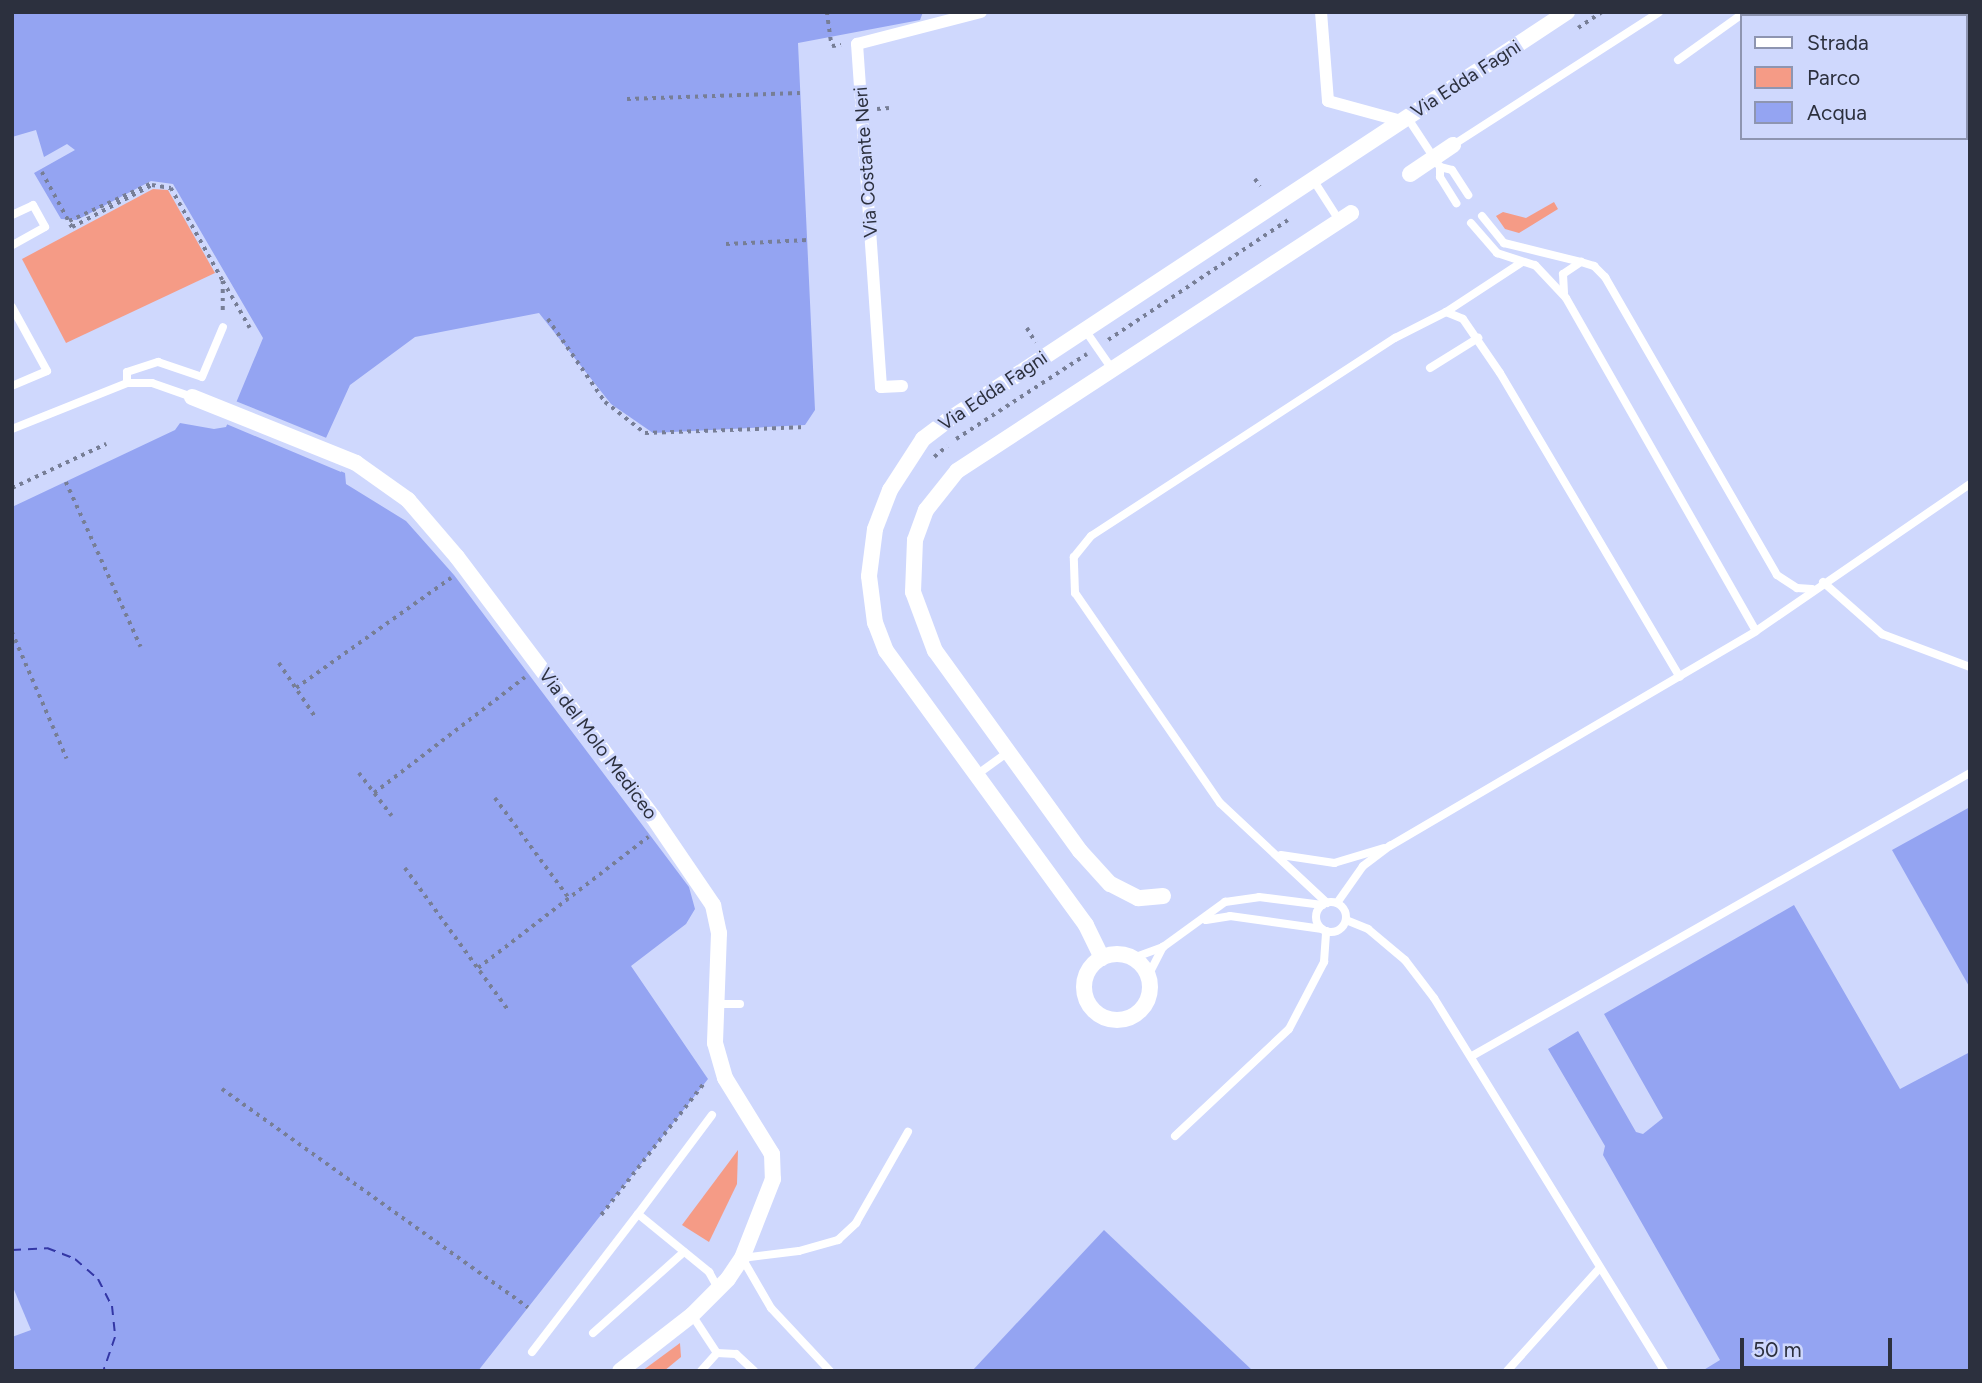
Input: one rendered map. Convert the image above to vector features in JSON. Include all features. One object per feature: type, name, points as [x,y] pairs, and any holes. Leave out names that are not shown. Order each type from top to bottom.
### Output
[{"type":"street","name":"Via Costante Neri","points":[[902,386],[881,387],[857,44],[981,12]]},
{"type":"street","points":[[1321,12],[1328,101],[1404,119]]},
{"type":"street","name":"Via Edda Fagni","points":[[1102,958],[1086,925],[886,651],[869,595],[874,529],[890,490],[923,439],[1312,178],[1567,12]]},
{"type":"street","points":[[1410,174],[1437,163],[1454,145]]},
{"type":"street","points":[[1163,896],[1138,898],[1110,884],[1008,752],[925,630],[911,575],[915,540],[926,510],[957,471],[1345,216]]},
{"type":"street","name":"Via del Molo Mediceo","points":[[192,397],[346,459],[387,482],[424,516],[706,890],[719,933],[715,1043],[720,1065],[760,1129],[774,1166],[767,1198],[742,1258],[719,1290],[692,1315],[620,1371]]},
{"type":"street","points":[[1118,954],[1133,958],[1149,976],[1148,999],[1139,1012],[1125,1020],[1102,1017],[1090,1006],[1084,991],[1086,975],[1102,958],[1118,954]]},
{"type":"lane","points":[[1454,145],[1659,12]]},
{"type":"lane","points":[[1678,60],[1741,15]]},
{"type":"lane","points":[[1404,119],[1437,163],[1440,177],[1457,203]]},
{"type":"lane","points":[[1437,163],[1452,170],[1468,195]]},
{"type":"lane","points":[[1312,178],[1345,216]]},
{"type":"lane","points":[[12,215],[33,205],[45,227],[12,245]]},
{"type":"lane","points":[[1482,216],[1504,243],[1594,266],[1622,303],[1777,575],[1797,588],[1812,589]]},
{"type":"lane","points":[[1471,223],[1497,253],[1535,265],[1566,298],[1756,631]]},
{"type":"lane","points":[[1324,904],[1281,855],[1220,803],[1075,593],[1074,557],[1091,536],[1395,338],[1446,312],[1522,262]]},
{"type":"lane","points":[[1566,298],[1563,274],[1581,262]]},
{"type":"lane","points":[[12,307],[47,371],[12,386]]},
{"type":"lane","points":[[1446,312],[1457,313],[1478,338],[1680,677]]},
{"type":"lane","points":[[127,383],[127,372],[158,362],[202,376],[223,327]]},
{"type":"lane","points":[[1085,330],[1112,369]]},
{"type":"lane","points":[[1430,368],[1478,338]]},
{"type":"lane","name":"Via del Molo Mediceo","points":[[12,429],[127,383],[152,383],[192,397]]},
{"type":"lane","points":[[1337,903],[1363,866],[1390,846],[1756,631],[1812,589],[1970,484]]},
{"type":"lane","points":[[1823,582],[1882,634],[1970,667]]},
{"type":"lane","points":[[975,776],[1008,752]]},
{"type":"lane","points":[[1472,1056],[1970,773]]},
{"type":"lane","points":[[1281,855],[1334,863],[1390,846]]},
{"type":"lane","points":[[1133,958],[1163,947],[1206,920],[1225,902],[1259,897],[1337,903]]},
{"type":"lane","points":[[1337,903],[1346,920],[1368,929],[1405,960],[1472,1056],[1598,1270],[1664,1371]]},
{"type":"lane","points":[[1175,1136],[1289,1030],[1309,998],[1324,962],[1324,930],[1316,919],[1324,904]]},
{"type":"lane","points":[[1206,920],[1230,916],[1324,930],[1341,929],[1346,920]]},
{"type":"lane","points":[[1149,976],[1163,947]]},
{"type":"lane","points":[[716,1004],[740,1004]]},
{"type":"lane","points":[[532,1352],[712,1115]]},
{"type":"lane","points":[[830,1371],[771,1308],[742,1258],[799,1251],[838,1240],[856,1223],[908,1132]]},
{"type":"lane","points":[[638,1214],[709,1272],[719,1290]]},
{"type":"lane","points":[[593,1333],[684,1252]]},
{"type":"lane","points":[[1507,1371],[1598,1270]]},
{"type":"lane","points":[[692,1315],[717,1353]]},
{"type":"lane","points":[[701,1371],[717,1353]]},
{"type":"lane","points":[[717,1353],[736,1354],[754,1371]]},
{"type":"path","points":[[827,12],[831,43],[839,45]]},
{"type":"path","points":[[627,99],[800,93]]},
{"type":"path","points":[[42,172],[72,227],[152,186],[171,188],[223,281],[223,327]]},
{"type":"path","points":[[1255,179],[1260,186]]},
{"type":"path","points":[[69,221],[152,183],[171,187],[250,328]]},
{"type":"path","points":[[1112,338],[1295,215]]},
{"type":"path","points":[[726,244],[808,240]]},
{"type":"path","points":[[548,319],[605,402],[645,433],[806,427]]},
{"type":"path","points":[[1027,328],[1037,344],[1032,351]]},
{"type":"path","points":[[932,460],[1082,357]]},
{"type":"path","points":[[12,488],[106,444]]},
{"type":"path","points":[[65,482],[141,646]]},
{"type":"path","points":[[296,688],[454,575]]},
{"type":"path","points":[[12,632],[67,759]]},
{"type":"path","points":[[279,663],[316,718]]},
{"type":"path","points":[[374,793],[529,673]]},
{"type":"path","points":[[359,773],[392,816]]},
{"type":"path","points":[[495,798],[569,898]]},
{"type":"path","points":[[478,968],[650,836]]},
{"type":"path","points":[[405,868],[509,1011]]},
{"type":"path","points":[[601,1215],[705,1082]]},
{"type":"path","points":[[222,1089],[528,1307]]},
{"type":"green space","points":[[153,189],[168,190],[215,273],[66,343],[22,259]]},
{"type":"green space","points":[[1554,202],[1558,209],[1519,233],[1505,229],[1496,216],[1503,212],[1526,218]]},
{"type":"green space","points":[[738,1150],[737,1184],[709,1242],[682,1225]]},
{"type":"green space","points":[[680,1343],[681,1357],[664,1371],[642,1371]]},
{"type":"water","points":[[12,12],[923,12],[920,20],[798,43],[815,410],[805,425],[653,433],[611,404],[539,313],[415,337],[350,385],[316,460],[345,473],[346,484],[406,521],[454,575],[689,887],[695,909],[686,924],[631,966],[708,1079],[478,1371],[12,1371],[12,507],[175,430],[180,423],[214,429],[226,427],[263,338],[173,184],[151,181],[77,220],[61,219],[34,173],[75,150],[67,144],[44,157],[36,130],[12,137]]},
{"type":"water","points":[[1970,807],[1970,988],[1892,850]]},
{"type":"water","points":[[1794,905],[1900,1089],[1970,1052],[1970,1371],[1702,1371],[1720,1360],[1603,1155],[1605,1146],[1548,1049],[1578,1031],[1636,1132],[1643,1134],[1663,1118],[1604,1014]]},
{"type":"water","points":[[1104,1230],[1253,1371],[972,1371]]},
{"type":"pier","points":[[233,400],[329,439],[320,459],[342,468],[341,472],[224,423]]},
{"type":"pier","points":[[12,1285],[31,1330],[12,1337]]},
{"type":"ferry route","points":[[12,1250],[47,1248],[75,1259],[98,1279],[112,1306],[115,1337],[103,1371]]}]
